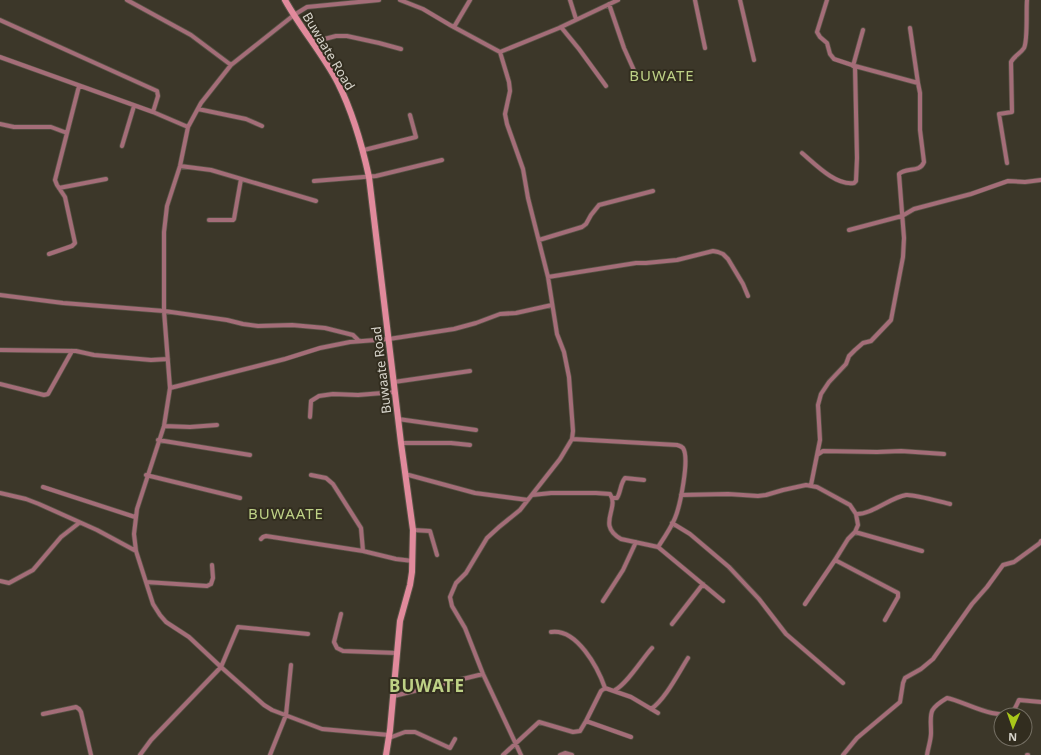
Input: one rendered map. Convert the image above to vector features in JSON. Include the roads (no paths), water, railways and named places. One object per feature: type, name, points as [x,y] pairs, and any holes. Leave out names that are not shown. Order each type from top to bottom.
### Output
[{"type":"street","points":[[127,0],[191,35],[231,65]]},
{"type":"street","name":"Buwaate Road","points":[[285,0],[338,82],[354,120],[364,150],[369,177],[413,530],[414,561],[410,585],[400,621],[394,696],[386,755]]},
{"type":"street","points":[[379,0],[351,4],[306,7],[294,14],[231,65],[211,89],[188,128],[180,166],[167,206],[165,223],[164,311],[170,388],[164,426],[158,440],[155,454],[146,475],[135,517],[134,534],[136,550],[153,604],[160,615],[166,622],[189,637],[264,705],[272,710],[322,729],[389,736],[410,731],[450,748],[455,739]]},
{"type":"street","points":[[400,0],[408,1],[500,52],[509,82],[510,91],[505,114],[507,124],[523,169],[528,198],[548,277],[557,334],[564,352],[569,377],[572,439],[560,459],[520,510],[487,538],[468,569],[456,583],[451,593],[450,600],[465,628],[483,674],[521,755]]},
{"type":"street","points":[[454,27],[470,0]]},
{"type":"street","points":[[570,0],[576,19]]},
{"type":"street","points":[[500,52],[561,27],[618,0]]},
{"type":"street","points":[[695,0],[705,48]]},
{"type":"street","points":[[740,0],[754,60]]},
{"type":"street","points":[[827,0],[817,29],[818,34],[827,43],[830,54],[834,59],[854,66],[918,83]]},
{"type":"street","points":[[1007,163],[999,114],[1012,112],[1011,62],[1024,47],[1027,0]]},
{"type":"street","points":[[609,4],[624,48],[637,77]]},
{"type":"street","points":[[0,20],[157,91],[158,96],[152,112]]},
{"type":"street","points":[[561,27],[606,86]]},
{"type":"street","points":[[811,485],[820,440],[818,405],[821,394],[829,382],[846,364],[849,356],[863,344],[871,341],[891,320],[903,257],[904,238],[899,174],[904,170],[921,167],[924,162],[920,130],[920,93],[910,28]]},
{"type":"street","points":[[802,153],[832,177],[849,184],[856,181],[858,158],[854,66],[863,30]]},
{"type":"street","points":[[313,42],[336,36],[347,36],[401,49]]},
{"type":"street","points":[[0,57],[152,112],[188,128]]},
{"type":"street","points":[[49,254],[72,246],[75,243],[65,197],[56,186],[55,180],[79,86]]},
{"type":"street","points":[[122,146],[134,106]]},
{"type":"street","points":[[198,109],[246,119],[262,126]]},
{"type":"street","points":[[364,150],[416,137],[410,115]]},
{"type":"street","points":[[0,124],[14,127],[51,127],[68,133]]},
{"type":"street","points":[[314,181],[369,177],[442,160]]},
{"type":"street","points":[[180,166],[211,170],[316,201]]},
{"type":"street","points":[[59,188],[106,179]]},
{"type":"street","points":[[209,220],[234,219],[241,179]]},
{"type":"street","points":[[849,230],[902,216],[914,209],[971,194],[1008,181],[1025,182],[1041,180]]},
{"type":"street","points":[[539,240],[584,226],[599,205],[653,191]]},
{"type":"street","points":[[548,277],[636,263],[677,260],[713,251],[723,254],[728,259],[743,284],[748,296]]},
{"type":"street","points":[[0,295],[63,303],[164,311],[258,326],[292,325],[325,328],[353,336],[359,341]]},
{"type":"street","points":[[170,388],[285,359],[320,348],[359,341],[389,339],[454,329],[500,314],[516,313],[552,306]]},
{"type":"street","points":[[0,350],[72,351],[151,360],[168,359]]},
{"type":"street","points":[[0,384],[48,394],[72,351]]},
{"type":"street","points":[[394,382],[470,371]]},
{"type":"street","points":[[310,417],[311,401],[319,396],[333,394],[358,395],[395,392]]},
{"type":"street","points":[[398,419],[476,430]]},
{"type":"street","points":[[164,426],[190,427],[218,425]]},
{"type":"street","points":[[572,439],[680,446],[684,451],[686,464],[681,495],[675,518],[658,547]]},
{"type":"street","points":[[158,440],[250,455]]},
{"type":"street","points":[[401,443],[470,445]]},
{"type":"street","points":[[817,455],[823,451],[901,451],[944,454]]},
{"type":"street","points":[[405,474],[475,493],[528,500]]},
{"type":"street","points":[[146,475],[240,498]]},
{"type":"street","points":[[311,475],[326,478],[333,484],[361,528],[363,550]]},
{"type":"street","points":[[612,498],[617,498],[621,484],[625,478],[644,480]]},
{"type":"street","points":[[681,495],[766,495],[811,485],[850,505],[856,514],[858,525],[855,532],[848,539],[805,604]]},
{"type":"street","points":[[43,488],[135,517]]},
{"type":"street","points":[[0,493],[26,499],[97,530],[136,550]]},
{"type":"street","points":[[532,495],[551,493],[610,494],[613,504],[609,523],[616,536],[621,539],[658,547],[723,601]]},
{"type":"street","points":[[856,514],[865,513],[892,500],[907,495],[950,504]]},
{"type":"street","points":[[0,581],[9,583],[33,570],[61,537],[79,523]]},
{"type":"street","points":[[672,523],[690,534],[729,567],[759,599],[786,634],[843,683]]},
{"type":"street","points":[[413,530],[430,531],[437,555]]},
{"type":"street","points":[[855,532],[922,551]]},
{"type":"street","points":[[261,539],[263,536],[266,536],[363,550],[414,561]]},
{"type":"street","points":[[843,755],[857,738],[900,702],[903,684],[906,678],[922,669],[933,659],[972,604],[1003,565],[1014,562],[1040,544],[1041,541]]},
{"type":"street","points":[[603,601],[623,570],[636,542]]},
{"type":"street","points":[[835,560],[898,593],[898,597],[885,620]]},
{"type":"street","points":[[146,582],[207,586],[211,584],[213,578],[212,565]]},
{"type":"street","points":[[672,624],[703,584]]},
{"type":"street","points":[[340,614],[334,642],[337,648],[343,651],[397,653]]},
{"type":"street","points":[[140,755],[151,740],[221,667],[238,627],[308,634]]},
{"type":"street","points":[[551,632],[565,632],[581,647],[596,666],[605,688]]},
{"type":"street","points":[[615,690],[625,683],[652,648]]},
{"type":"street","points":[[651,709],[656,706],[670,688],[688,658]]},
{"type":"street","points":[[270,755],[286,715],[291,665]]},
{"type":"street","points":[[394,696],[483,674]]},
{"type":"street","points":[[605,688],[615,690],[631,697],[658,713]]},
{"type":"street","points":[[503,755],[539,722],[575,733],[582,729],[601,691],[605,688]]},
{"type":"street","points":[[927,755],[931,734],[930,717],[932,711],[940,702],[947,698],[995,715],[1008,713],[1014,710],[1019,700],[1041,702]]},
{"type":"street","points":[[43,714],[76,707],[79,709],[91,755]]},
{"type":"street","points":[[586,721],[631,736]]},
{"type":"street","points":[[560,755],[565,753],[572,755]]},
{"type":"district","name":"BUWATE","points":[[662,75]]},
{"type":"district","name":"BUWAATE","points":[[286,513]]},
{"type":"district","name":"BUWATE","points":[[427,685]]}]
